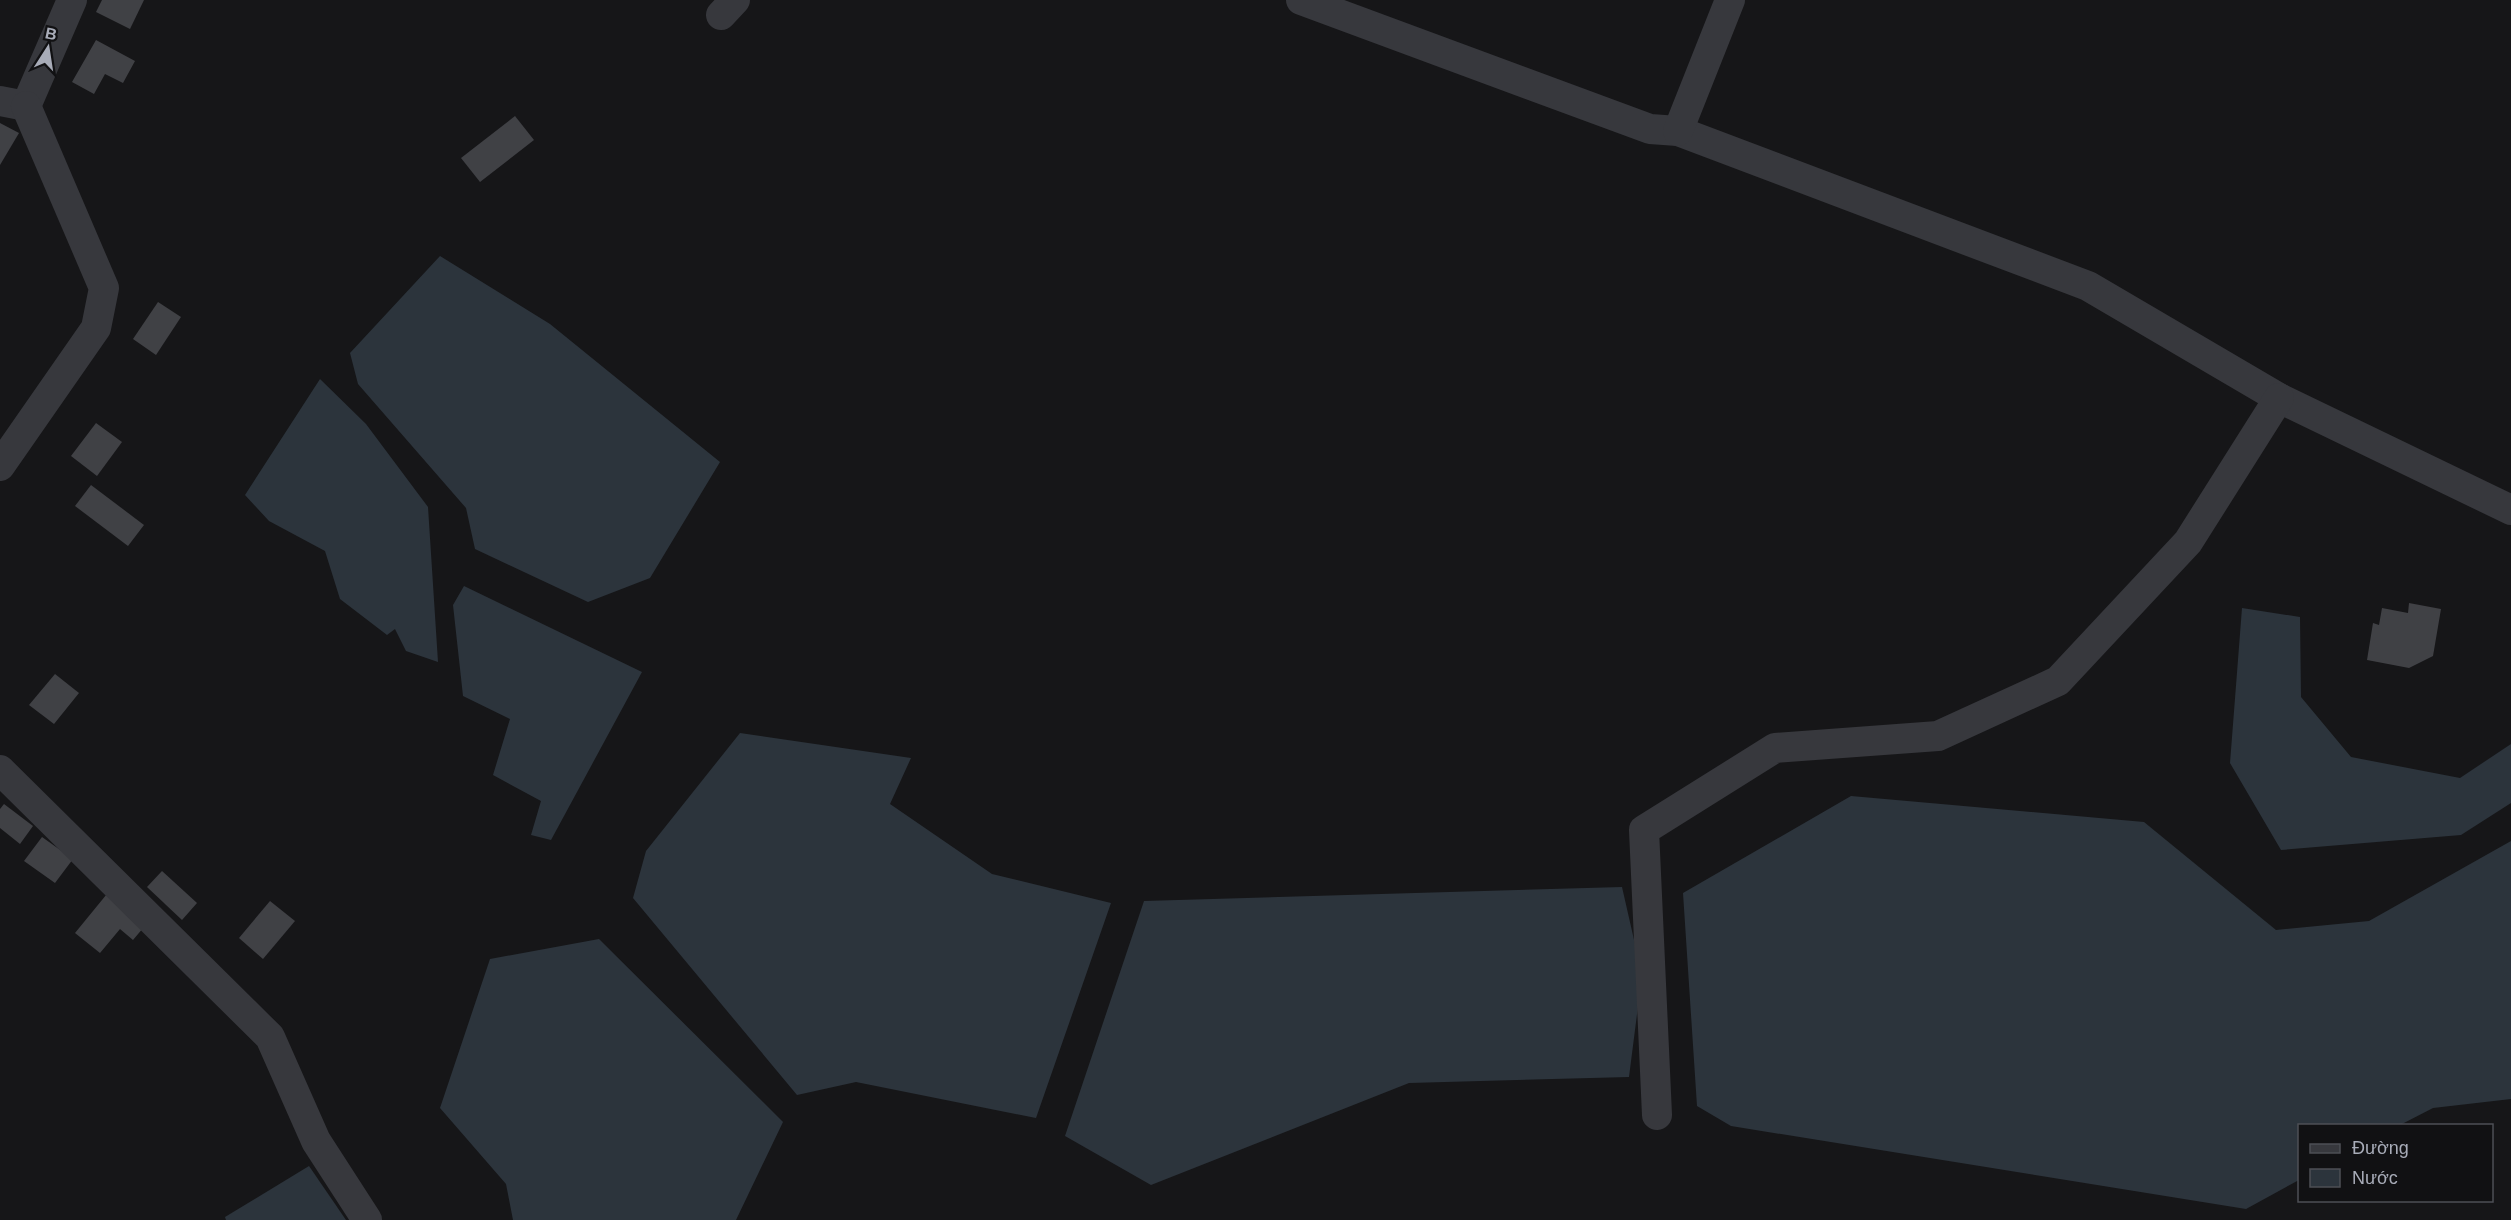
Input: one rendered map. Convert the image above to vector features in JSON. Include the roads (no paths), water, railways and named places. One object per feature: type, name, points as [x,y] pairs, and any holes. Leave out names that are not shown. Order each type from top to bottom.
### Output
[{"type":"street","points":[[0,466],[96,328],[104,288],[13,104],[72,0]]},
{"type":"street","points":[[1301,0],[1650,129],[1678,131],[2088,286],[2279,398],[2511,510]]},
{"type":"street","points":[[1678,131],[1730,0]]},
{"type":"street","points":[[1657,1115],[1644,830],[1775,748],[1938,736],[2058,681],[2188,542],[2279,398]]},
{"type":"street","points":[[0,770],[270,1037],[316,1141],[367,1220]]},
{"type":"water","points":[[440,256],[550,324],[720,462],[650,578],[588,602],[475,549],[466,508],[358,384],[350,353]]},
{"type":"water","points":[[320,379],[366,424],[428,507],[438,662],[406,651],[395,629],[387,635],[340,599],[325,551],[269,521],[245,495]]},
{"type":"water","points":[[464,586],[642,672],[551,840],[531,835],[541,801],[493,775],[510,719],[463,696],[453,605]]},
{"type":"water","points":[[2242,608],[2300,617],[2301,697],[2351,757],[2460,778],[2511,744],[2511,803],[2461,835],[2281,850],[2230,763]]},
{"type":"water","points":[[740,733],[911,758],[890,804],[992,874],[1111,903],[1036,1118],[856,1082],[797,1095],[633,898],[646,851]]},
{"type":"water","points":[[1851,796],[2144,822],[2276,930],[2369,921],[2511,841],[2511,1099],[2433,1108],[2402,1124],[2298,1124],[2298,1181],[2246,1209],[1731,1126],[1697,1106],[1683,893]]},
{"type":"water","points":[[1622,887],[1642,975],[1629,1077],[1409,1083],[1151,1185],[1065,1136],[1144,901]]},
{"type":"water","points":[[599,939],[783,1122],[736,1220],[513,1220],[506,1184],[440,1108],[490,959]]},
{"type":"water","points":[[309,1166],[346,1220],[226,1220],[225,1217]]}]
